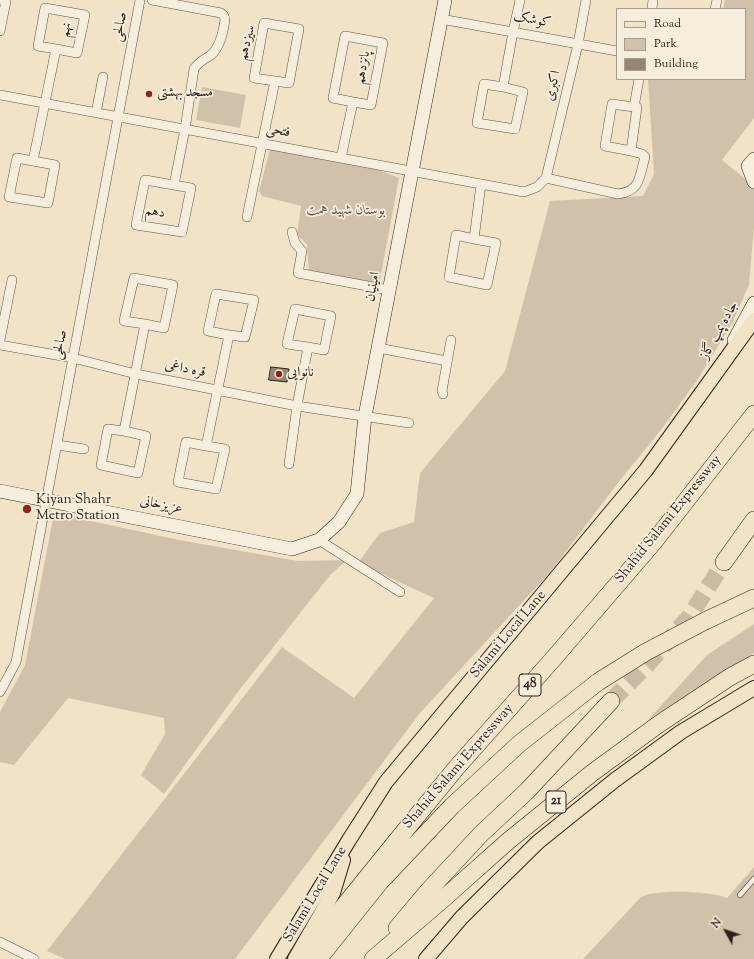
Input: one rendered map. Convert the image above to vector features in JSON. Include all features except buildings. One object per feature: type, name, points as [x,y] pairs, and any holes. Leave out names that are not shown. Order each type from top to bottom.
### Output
[{"type":"highway","name":"Shahid Salami Expressway","points":[[309,959],[339,912],[404,832],[457,768],[653,543],[754,414]]},
{"type":"highway","points":[[724,562],[754,520]]},
{"type":"highway","points":[[319,959],[380,882],[452,806],[519,744],[598,682],[646,652],[754,598]]},
{"type":"highway","name":"21","points":[[372,959],[442,900],[507,842],[592,772],[665,720],[730,677],[754,664]]},
{"type":"highway","points":[[372,959],[429,890],[481,834],[526,791],[611,701]]},
{"type":"main road","name":"امینیان","points":[[292,549],[319,540],[339,522],[357,494],[365,416],[445,0]]},
{"type":"main road","points":[[754,159],[748,166],[754,182]]},
{"type":"main road","name":"جاده پمپ گاز","points":[[715,374],[754,302]]},
{"type":"main road","name":"Salami Local Lane","points":[[277,959],[386,782],[646,470],[754,320]]},
{"type":"main road","name":"عزیزخانی","points":[[0,491],[47,499],[292,549]]},
{"type":"main road","points":[[426,959],[462,917],[538,842],[615,780],[681,732],[754,688]]},
{"type":"main road","points":[[296,959],[333,893],[349,840]]},
{"type":"street","points":[[0,0],[6,1],[0,31]]},
{"type":"street","name":"صالحی","points":[[0,692],[16,662],[140,0]]},
{"type":"street","points":[[152,0],[221,13],[225,18],[223,32],[216,48],[212,54],[196,65],[194,69],[185,129],[174,185]]},
{"type":"street","points":[[503,87],[512,32],[520,0]]},
{"type":"street","name":"اکبری","points":[[546,178],[578,44],[586,0]]},
{"type":"street","name":"نهم","points":[[45,8],[85,15],[77,53],[56,49],[38,46],[45,8]]},
{"type":"street","name":"کوشک","points":[[441,19],[616,51]]},
{"type":"street","name":"سیزدهم","points":[[264,23],[299,29],[289,83],[275,81],[254,78],[264,23]]},
{"type":"street","name":"پانزدهم","points":[[345,36],[383,43],[371,105],[353,102],[333,98],[345,36]]},
{"type":"street","name":"نهم","points":[[32,161],[56,49]]},
{"type":"street","points":[[96,113],[103,78]]},
{"type":"street","points":[[634,107],[640,80]]},
{"type":"street","points":[[247,217],[275,81]]},
{"type":"street","points":[[484,84],[503,87],[523,92],[516,129],[477,123],[484,84]]},
{"type":"street","name":"فتحی","points":[[0,95],[524,192],[537,187],[546,178]]},
{"type":"street","name":"پانزدهم","points":[[341,158],[353,102]]},
{"type":"street","points":[[546,178],[618,194],[630,191],[636,186],[645,157],[642,154],[632,150],[605,146],[612,104],[637,107],[632,150]]},
{"type":"street","points":[[18,158],[32,161],[55,165],[48,203],[9,197],[18,158]]},
{"type":"street","name":"دهم","points":[[145,180],[174,185],[191,188],[182,232],[136,225],[145,180]]},
{"type":"street","points":[[474,239],[481,184]]},
{"type":"street","points":[[292,232],[295,243],[302,251],[298,273],[389,290]]},
{"type":"street","points":[[456,236],[474,239],[496,243],[487,285],[449,277],[456,236]]},
{"type":"street","points":[[134,278],[173,285],[164,328],[145,324],[124,321],[134,278]]},
{"type":"street","points":[[0,340],[12,280]]},
{"type":"street","points":[[216,294],[254,300],[245,337],[229,335],[208,331],[216,294]]},
{"type":"street","points":[[295,309],[331,316],[324,350],[308,347],[287,344],[295,309]]},
{"type":"street","points":[[124,431],[145,324]]},
{"type":"street","points":[[206,446],[229,335]]},
{"type":"street","points":[[443,394],[442,391],[451,340]]},
{"type":"street","name":"قره داغی","points":[[0,345],[73,358],[136,374],[297,406],[409,423]]},
{"type":"street","points":[[289,464],[297,406],[308,347]]},
{"type":"street","points":[[378,348],[447,361]]},
{"type":"street","points":[[108,429],[124,431],[146,436],[138,473],[101,465],[108,429]]},
{"type":"street","points":[[186,442],[206,446],[225,448],[216,489],[178,482],[186,442]]},
{"type":"street","points":[[57,445],[84,449]]},
{"type":"street","points":[[319,540],[400,592]]},
{"type":"street","points":[[0,942],[34,959]]},
{"type":"lane","points":[[740,895],[754,879]]},
{"type":"green space","points":[[725,0],[754,0],[754,118],[722,160],[754,186],[754,227],[749,285],[732,323],[698,379],[661,430],[617,484],[552,570],[420,713],[235,959],[65,959],[47,951],[282,647],[354,698],[434,598],[358,563],[380,533],[414,522],[420,473],[505,371],[550,201],[643,196],[654,174],[648,80],[746,80],[746,8],[723,8]]},
{"type":"green space","points":[[202,87],[246,95],[240,128],[196,120]]},
{"type":"green space","name":"بوستان شهید همت","points":[[270,149],[374,168],[399,178],[379,285],[309,273],[307,244],[297,235],[301,206],[262,196],[259,191]]},
{"type":"green space","points":[[54,513],[179,540],[298,561],[347,560],[331,574],[237,693],[164,794],[141,775],[165,734],[164,718],[68,698],[14,765],[0,762],[0,712],[25,665]]},
{"type":"green space","points":[[754,624],[754,653],[648,720],[707,655]]},
{"type":"green space","points":[[754,867],[754,959],[583,959],[641,897],[648,894],[658,893],[696,892],[727,898]]},
{"type":"tunnel","points":[[611,701],[648,664],[690,616],[724,562]]},
{"type":"place","name":"مسجد بهشتی","points":[[149,94]]},
{"type":"place","name":"نانوایی","points":[[279,374]]},
{"type":"place","name":"Kiyan Shahr Metro Station","points":[[27,509]]}]
